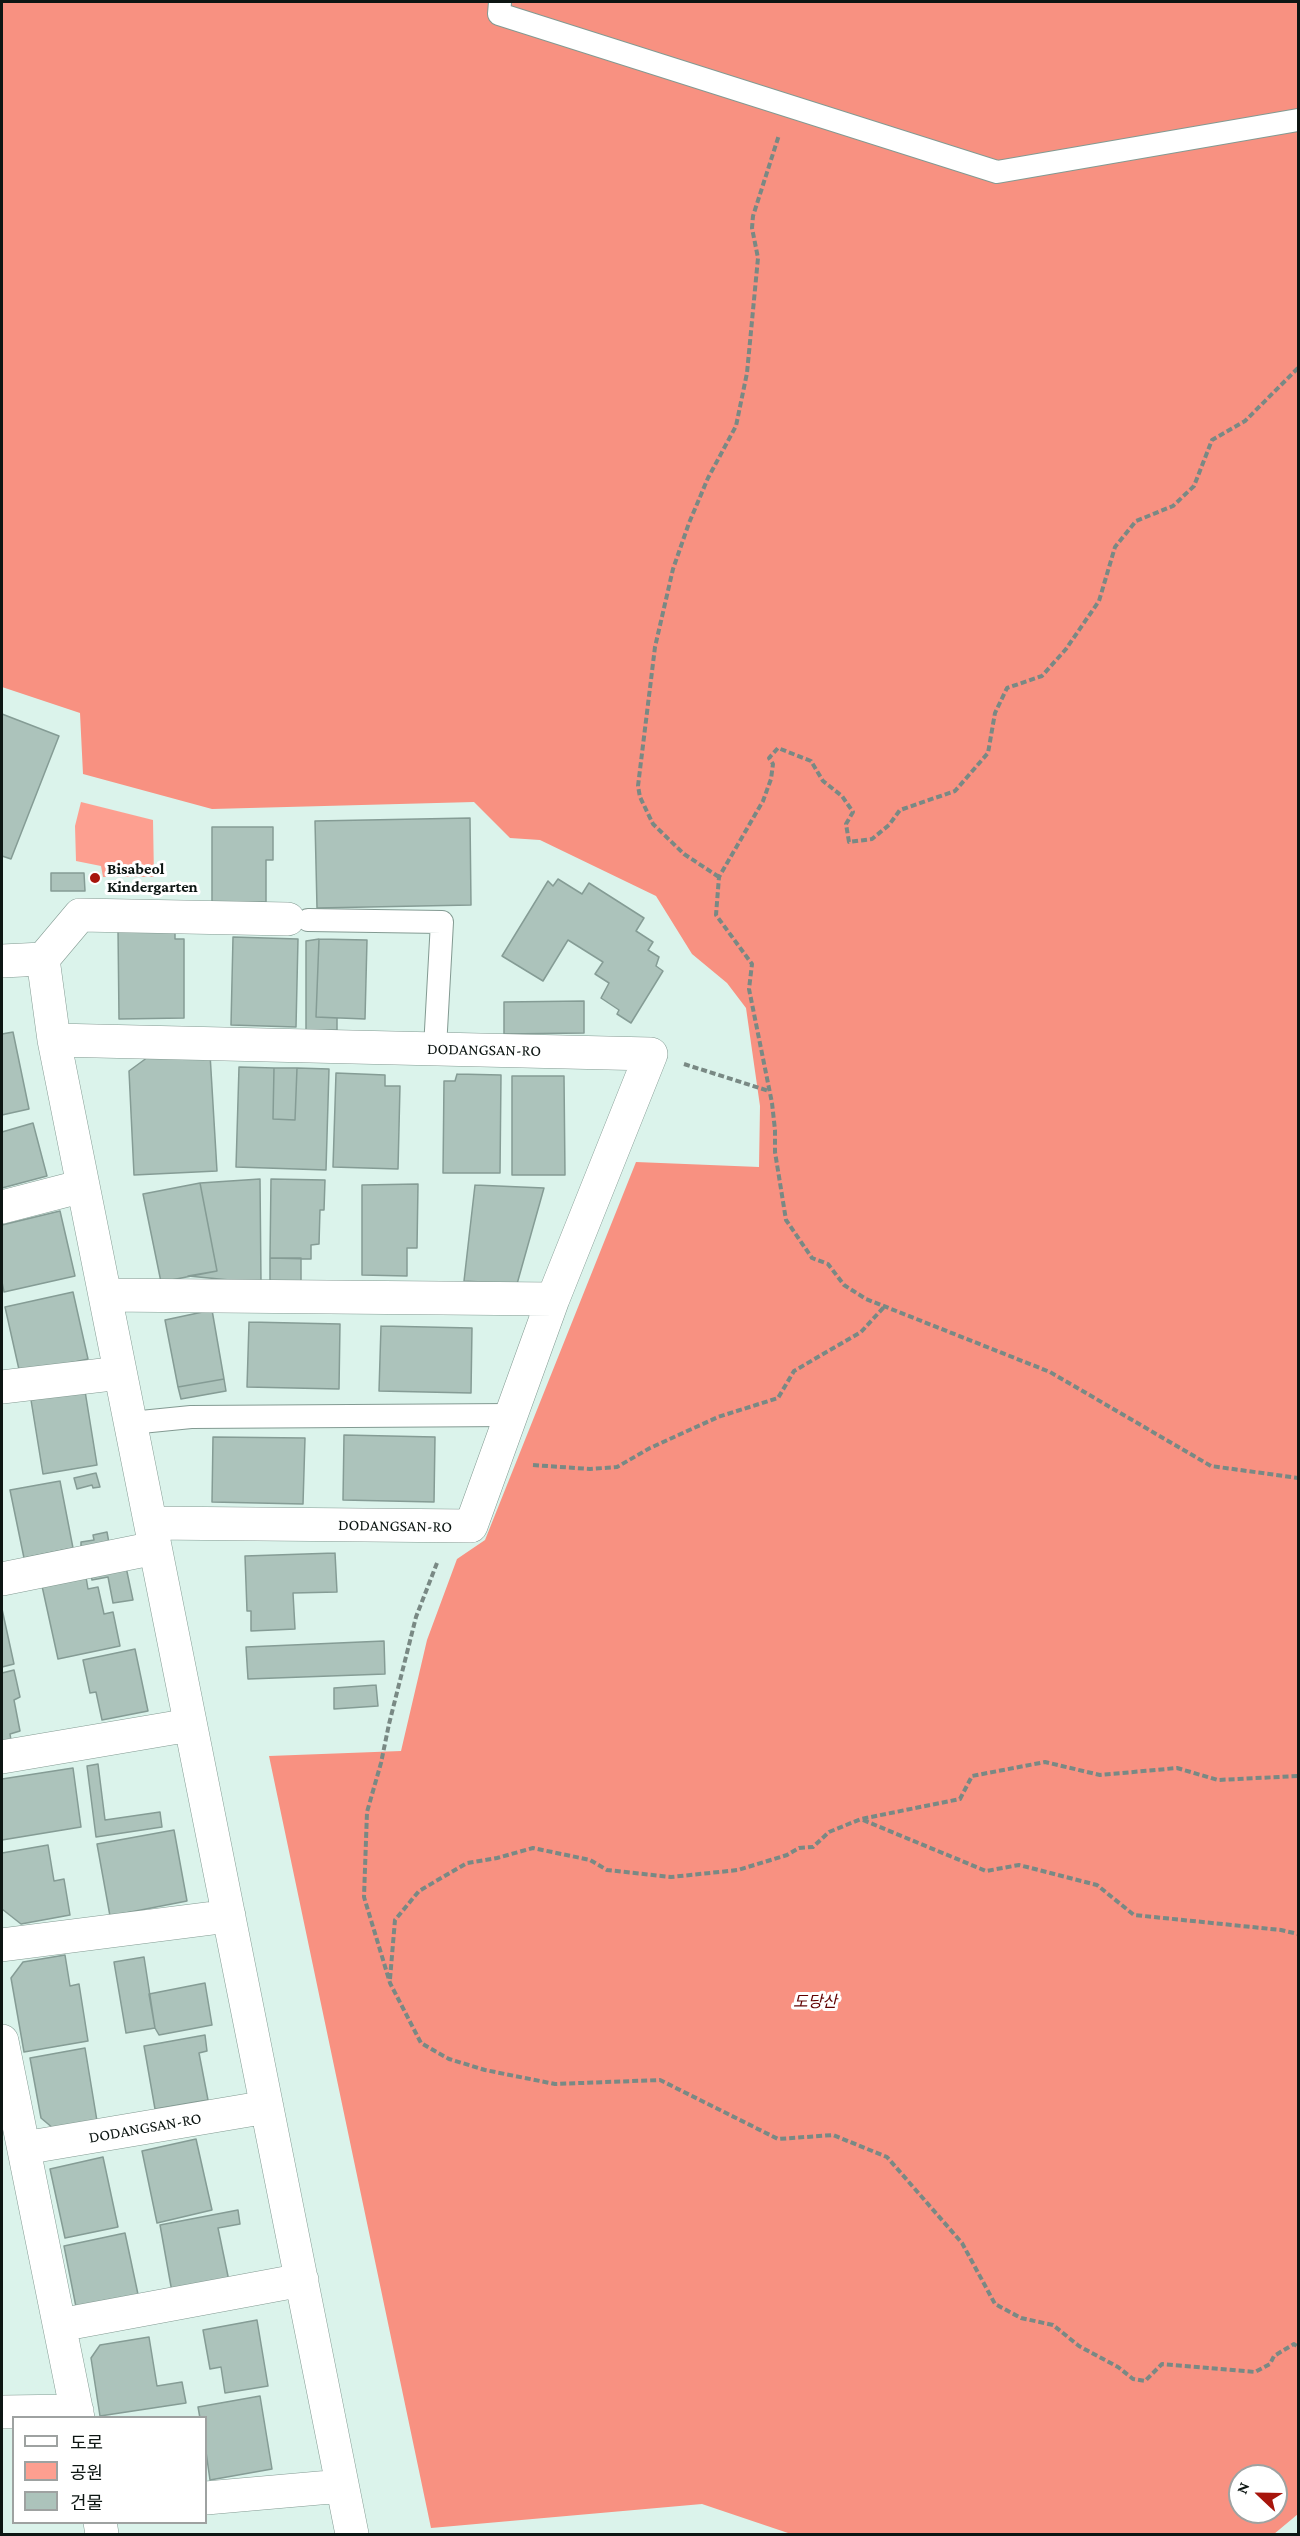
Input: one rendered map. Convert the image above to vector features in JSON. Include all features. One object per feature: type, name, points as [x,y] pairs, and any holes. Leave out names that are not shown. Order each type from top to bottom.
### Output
[{"type":"street","points":[[298,920],[80,915],[43,959],[54,1040],[352,2535]]},
{"type":"street","points":[[2,960],[43,959]]},
{"type":"street","name":"DODANGSAN-RO","points":[[2,1579],[153,1536],[471,1527],[553,1299],[651,1054],[54,1040]]},
{"type":"street","points":[[2,1207],[83,1186]]},
{"type":"street","points":[[105,1295],[553,1299]]},
{"type":"street","points":[[2,1388],[120,1373]]},
{"type":"street","points":[[2,1756],[190,1725]]},
{"type":"street","points":[[2,1945],[229,1916]]},
{"type":"street","points":[[2,2041],[18,2162],[60,2325],[77,2414],[2,2412]]},
{"type":"street","name":"DODANGSAN-RO","points":[[18,2162],[267,2107]]},
{"type":"street","points":[[60,2325],[302,2280]]},
{"type":"street","points":[[207,2498],[342,2486]]},
{"type":"lane","points":[[500,2],[499,14],[997,172],[1299,120]]},
{"type":"lane","points":[[298,920],[442,922],[435,1048]]},
{"type":"lane","points":[[130,1423],[191,1417],[511,1415]]},
{"type":"path","points":[[719,878],[684,854],[653,824],[640,797],[638,786],[655,647],[673,569],[708,478],[736,426],[747,373],[758,258],[752,228],[753,216],[768,176],[787,106]]},
{"type":"path","points":[[1299,368],[1245,421],[1212,440],[1194,486],[1173,506],[1136,521],[1115,547],[1099,601],[1066,649],[1042,676],[1007,688],[995,713],[988,753],[955,791],[900,810],[889,825],[872,839],[849,843],[846,824],[853,812],[842,796],[823,781],[811,761],[778,748],[770,758],[773,764],[771,779],[763,801],[719,878],[716,915],[752,964],[748,989],[769,1091],[775,1130],[775,1152],[786,1220],[812,1258],[828,1264],[844,1285],[866,1299],[1050,1372],[1211,1466],[1299,1478]]},
{"type":"path","points":[[651,1054],[769,1091]]},
{"type":"path","points":[[492,1469],[507,1465],[549,1465],[590,1469],[616,1467],[650,1448],[718,1417],[778,1398],[794,1371],[861,1332],[884,1306]]},
{"type":"path","points":[[451,1526],[416,1617],[367,1812],[364,1897],[390,1983],[421,2043],[449,2059],[484,2070],[555,2084],[660,2080],[778,2139],[833,2135],[887,2157],[962,2243],[995,2304],[1021,2318],[1053,2325],[1079,2346],[1119,2367],[1133,2379],[1145,2381],[1162,2364],[1254,2372],[1270,2364],[1274,2356],[1294,2344],[1299,2347]]},
{"type":"path","points":[[390,1983],[395,1920],[419,1891],[467,1863],[533,1848],[590,1860],[608,1870],[672,1877],[738,1870],[787,1855],[799,1848],[813,1847],[829,1832],[861,1819],[960,1799],[972,1776],[1045,1762],[1100,1775],[1177,1768],[1218,1780],[1299,1776]]},
{"type":"path","points":[[861,1819],[986,1871],[1019,1865],[1097,1885],[1134,1915],[1281,1930],[1299,1934]]},
{"type":"green space","name":"도당산","points":[[2,2],[1298,2],[1298,2514],[1288,2522],[1288,2464],[1228,2464],[1228,2524],[1286,2524],[1274,2534],[791,2534],[702,2504],[431,2528],[269,1756],[401,1751],[427,1640],[457,1559],[485,1540],[636,1162],[759,1167],[760,1106],[746,1008],[727,983],[692,954],[656,896],[540,840],[510,838],[474,802],[212,809],[83,774],[80,713],[2,687]]},
{"type":"green space","points":[[81,802],[153,820],[154,877],[103,877],[101,866],[76,861],[75,826]]},
{"type":"building","points":[[2,714],[59,736],[11,859],[2,856]]},
{"type":"building","points":[[470,818],[471,905],[317,908],[315,821]]},
{"type":"building","points":[[212,827],[273,827],[273,860],[266,860],[266,902],[212,902]]},
{"type":"building","points":[[51,873],[84,873],[85,891],[51,891]]},
{"type":"building","points":[[558,879],[582,894],[589,883],[644,918],[636,931],[653,942],[648,950],[659,957],[656,966],[663,971],[631,1023],[617,1014],[619,1010],[601,998],[609,983],[595,974],[603,962],[568,940],[543,981],[502,956],[548,881],[553,886]]},
{"type":"building","points":[[118,929],[175,929],[175,939],[184,939],[184,1018],[119,1019]]},
{"type":"building","points":[[233,937],[298,939],[296,1027],[231,1025]]},
{"type":"building","points":[[319,939],[367,940],[365,1019],[316,1017]]},
{"type":"building","points":[[319,939],[316,1017],[337,1018],[337,1030],[306,1031],[306,941]]},
{"type":"building","points":[[584,1001],[584,1033],[504,1034],[504,1002]]},
{"type":"building","points":[[13,1032],[29,1109],[2,1115],[2,1034]]},
{"type":"building","points":[[210,1054],[217,1171],[134,1175],[129,1071],[148,1057]]},
{"type":"building","points":[[239,1067],[274,1068],[273,1119],[295,1120],[297,1068],[329,1069],[326,1170],[236,1167]]},
{"type":"building","points":[[274,1068],[297,1068],[295,1120],[273,1119]]},
{"type":"building","points":[[336,1073],[385,1075],[385,1086],[400,1086],[398,1169],[333,1167]]},
{"type":"building","points":[[457,1074],[501,1075],[500,1173],[443,1173],[444,1081],[455,1081]]},
{"type":"building","points":[[512,1076],[564,1076],[565,1175],[512,1175]]},
{"type":"building","points":[[33,1123],[47,1176],[2,1188],[2,1132]]},
{"type":"building","points":[[260,1179],[261,1283],[188,1276],[217,1271],[200,1183]]},
{"type":"building","points":[[271,1179],[325,1180],[324,1210],[320,1210],[319,1244],[311,1245],[311,1259],[270,1258]]},
{"type":"building","points":[[200,1183],[217,1271],[161,1282],[143,1194]]},
{"type":"building","points":[[418,1184],[417,1248],[407,1248],[407,1276],[362,1275],[362,1185]]},
{"type":"building","points":[[475,1185],[544,1188],[517,1284],[464,1281]]},
{"type":"building","points":[[60,1211],[75,1276],[4,1292],[2,1225]]},
{"type":"building","points":[[270,1258],[301,1258],[301,1281],[270,1281]]},
{"type":"building","points":[[73,1292],[88,1359],[20,1374],[5,1307]]},
{"type":"building","points":[[212,1310],[224,1379],[178,1387],[165,1320]]},
{"type":"building","points":[[249,1322],[340,1324],[339,1389],[247,1387]]},
{"type":"building","points":[[381,1326],[472,1328],[471,1393],[379,1391]]},
{"type":"building","points":[[224,1379],[226,1391],[181,1399],[178,1387]]},
{"type":"building","points":[[85,1391],[97,1465],[43,1474],[31,1400]]},
{"type":"building","points":[[344,1435],[435,1437],[434,1502],[343,1500]]},
{"type":"building","points":[[213,1437],[305,1438],[303,1504],[212,1502]]},
{"type":"building","points":[[96,1473],[100,1487],[93,1488],[92,1485],[77,1489],[74,1478]]},
{"type":"building","points":[[60,1481],[73,1548],[24,1558],[10,1490]]},
{"type":"building","points":[[107,1532],[109,1543],[81,1548],[81,1542],[94,1540],[93,1535]]},
{"type":"building","points":[[335,1553],[337,1592],[293,1593],[295,1629],[251,1631],[251,1611],[247,1611],[245,1556]]},
{"type":"building","points":[[126,1567],[133,1600],[113,1603],[108,1577],[92,1580],[91,1575]]},
{"type":"building","points":[[86,1577],[88,1589],[98,1587],[104,1614],[113,1612],[120,1646],[58,1659],[42,1586]]},
{"type":"building","points":[[2,1609],[14,1664],[2,1667]]},
{"type":"building","points":[[384,1641],[385,1674],[248,1679],[246,1647]]},
{"type":"building","points":[[135,1649],[148,1711],[102,1720],[96,1692],[90,1693],[83,1660]]},
{"type":"building","points":[[14,1670],[20,1697],[14,1700],[20,1731],[10,1734],[11,1740],[2,1742],[2,1673]]},
{"type":"building","points":[[376,1685],[378,1706],[334,1709],[334,1688]]},
{"type":"building","points":[[98,1764],[105,1820],[160,1812],[162,1827],[96,1837],[87,1766]]},
{"type":"building","points":[[73,1768],[81,1827],[2,1840],[2,1779]]},
{"type":"building","points":[[174,1830],[187,1901],[110,1916],[97,1844]]},
{"type":"building","points":[[48,1845],[54,1881],[64,1879],[70,1915],[21,1924],[2,1909],[2,1853]]},
{"type":"building","points":[[65,1955],[70,1986],[79,1984],[88,2041],[24,2052],[11,1978],[23,1962]]},
{"type":"building","points":[[144,1957],[155,2028],[126,2033],[114,1962]]},
{"type":"building","points":[[205,1983],[212,2025],[159,2035],[155,2028],[149,1994]]},
{"type":"building","points":[[205,2035],[207,2051],[199,2053],[208,2100],[155,2109],[144,2046]]},
{"type":"building","points":[[85,2048],[97,2121],[54,2129],[41,2118],[30,2058]]},
{"type":"building","points":[[196,2139],[212,2210],[157,2223],[142,2151]]},
{"type":"building","points":[[103,2157],[118,2227],[65,2238],[50,2169]]},
{"type":"building","points":[[238,2210],[240,2224],[218,2228],[229,2281],[172,2292],[160,2225]]},
{"type":"building","points":[[125,2233],[139,2299],[77,2312],[64,2246]]},
{"type":"building","points":[[257,2320],[268,2386],[225,2393],[221,2367],[210,2369],[203,2330]]},
{"type":"building","points":[[149,2337],[157,2386],[182,2382],[186,2403],[100,2416],[91,2358],[100,2345]]},
{"type":"building","points":[[260,2396],[272,2469],[210,2480],[207,2459],[207,2416],[200,2416],[198,2407]]},
{"type":"place","name":"Bisabeol Kindergarten","points":[[95,878]]}]
